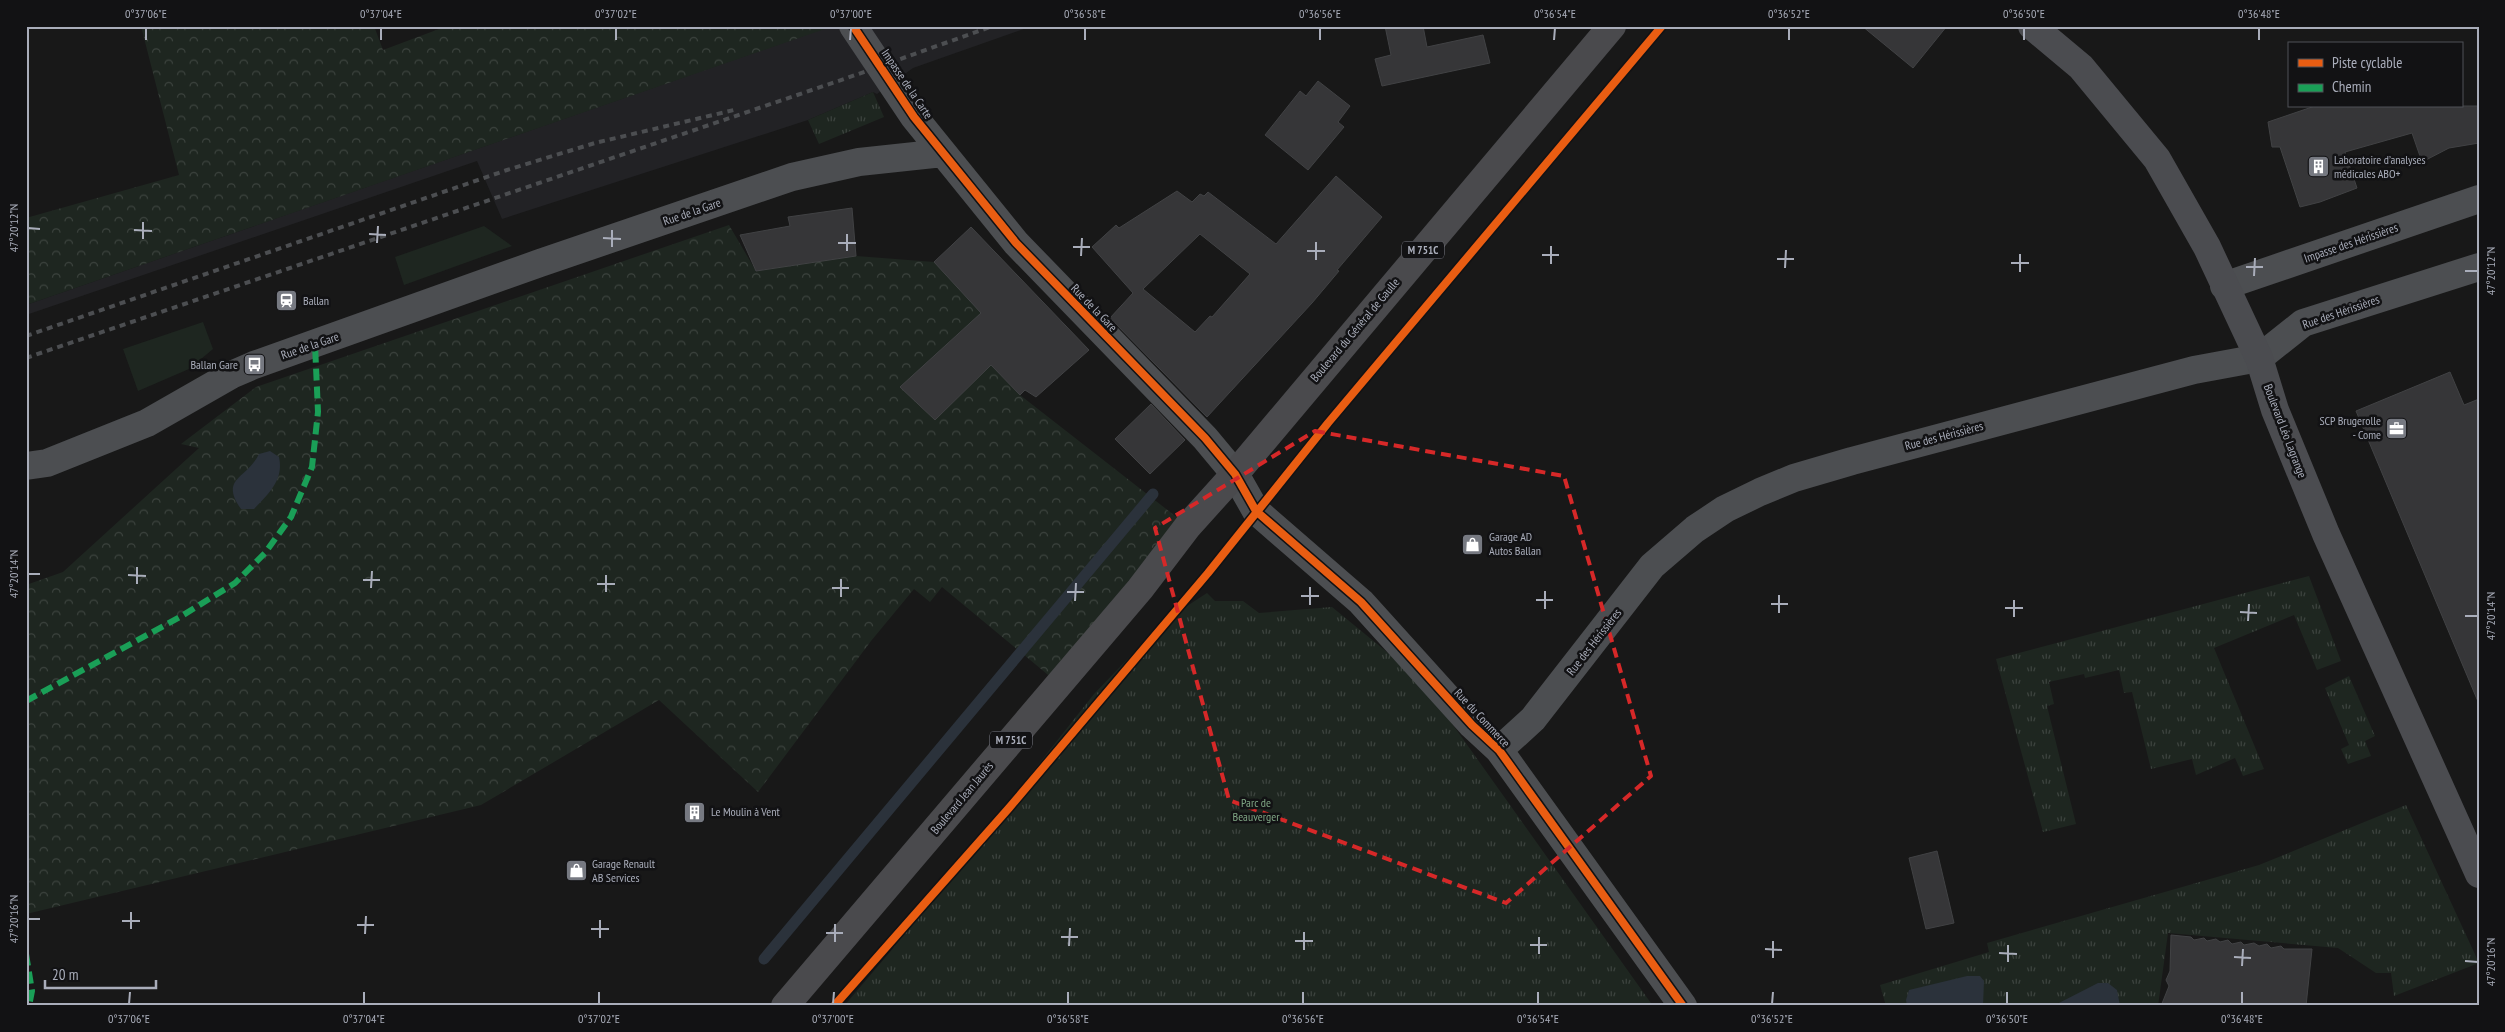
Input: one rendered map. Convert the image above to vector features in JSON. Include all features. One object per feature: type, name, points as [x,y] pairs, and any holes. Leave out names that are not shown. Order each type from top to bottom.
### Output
[{"type":"main road","name":"Boulevard du Général de Gaulle","points":[[1235,474],[1612,26]]},
{"type":"main road","name":"Boulevard Jean Jaurès","points":[[785,1006],[1140,589],[1188,526],[1235,474]]},
{"type":"street","name":"Impasse de la Carte","points":[[853,26],[914,117],[943,153]]},
{"type":"street","name":"Boulevard Léo Lagrange","points":[[2032,26],[2081,67],[2156,159],[2207,247],[2259,358],[2275,410],[2326,534],[2479,874]]},
{"type":"street","name":"Rue de la Gare","points":[[26,483],[37,465],[147,423],[231,375],[254,365],[540,263],[792,177],[859,162],[943,153],[1016,243],[1205,438],[1235,474]]},
{"type":"street","name":"Impasse des Hérissières","points":[[2224,286],[2479,199]]},
{"type":"street","name":"Rue des Hérissières","points":[[1498,750],[1533,718],[1652,566],[1695,529],[1725,509],[1794,478],[1852,460],[2194,370],[2259,358],[2303,323],[2479,268]]},
{"type":"street","name":"Rue du Commerce","points":[[1235,474],[1256,511],[1361,602],[1472,725],[1498,750],[1683,1006]]},
{"type":"highlighted area","points":[[1315,431],[1564,476],[1651,776],[1506,903],[1229,800],[1155,528]]},
{"type":"shaded area","points":[[832,26],[1032,26],[913,68],[877,94],[873,92],[808,120],[502,219],[477,161],[26,315],[26,305]]},
{"type":"shaded area","points":[[270,451],[279,457],[280,465],[274,486],[254,509],[241,509],[233,491],[237,479],[248,469],[259,454]]},
{"type":"shaded area","points":[[1967,976],[1980,976],[1984,981],[1983,1006],[1907,1006],[1906,1000],[1909,990]]},
{"type":"shaded area","points":[[2098,983],[2108,983],[2117,990],[2120,1006],[2053,1006]]},
{"type":"green space","points":[[141,26],[374,26],[383,50],[447,26],[823,26],[825,29],[26,305],[26,218],[179,175]]},
{"type":"green space","points":[[873,92],[884,117],[819,144],[808,120]]},
{"type":"green space","points":[[729,225],[756,271],[856,256],[934,262],[986,317],[963,329],[901,387],[935,420],[991,365],[1020,395],[1188,526],[1059,684],[942,587],[930,602],[914,589],[871,641],[758,792],[659,700],[481,805],[26,914],[26,585],[63,572],[199,448],[181,444],[256,387]]},
{"type":"green space","points":[[484,226],[512,246],[404,285],[395,257]]},
{"type":"green space","points":[[203,322],[213,349],[189,369],[138,391],[123,349]]},
{"type":"green space","points":[[2309,576],[2341,661],[2317,670],[2294,615],[2214,648],[2264,769],[2243,776],[2235,758],[2196,775],[2192,759],[2151,769],[2132,692],[2124,693],[2119,670],[2085,678],[2084,674],[2049,682],[2054,704],[2047,706],[2076,824],[2043,832],[1996,659]]},
{"type":"green space","name":"Parc de Beauverger","points":[[1207,593],[1215,601],[1243,601],[1259,613],[1332,607],[1421,680],[1653,1006],[844,1006],[890,952],[1094,694],[1164,621]]},
{"type":"green space","points":[[2349,676],[2375,736],[2365,741],[2371,756],[2348,764],[2341,749],[2349,745],[2325,688]]},
{"type":"green space","points":[[2406,805],[2479,963],[2394,996],[2391,973],[2376,973],[2338,948],[2168,933],[2158,1006],[1886,1006],[1880,985],[1989,952],[1987,943],[2259,865]]},
{"type":"building","points":[[1385,26],[1423,26],[1427,47],[1483,35],[1490,63],[1382,86],[1375,59],[1391,55]]},
{"type":"building","points":[[1862,26],[1947,26],[1913,68]]},
{"type":"building","points":[[1318,81],[1350,106],[1338,122],[1344,127],[1308,170],[1265,135],[1300,91],[1306,96]]},
{"type":"building","points":[[2462,106],[2479,106],[2479,143],[2449,148],[2422,162],[2412,133],[2345,152],[2357,188],[2320,202],[2300,207],[2280,147],[2272,147],[2268,122],[2309,108],[2462,108]]},
{"type":"building","points":[[1336,176],[1382,217],[1312,303],[1207,417],[1110,318],[1133,293],[1092,247],[1116,225],[1119,228],[1177,191],[1192,202],[1200,194],[1204,196],[1208,192],[1276,244]],"holes":[[[1200,234],[1250,274],[1212,317],[1210,316],[1195,332],[1143,289]]]},
{"type":"building","points":[[852,208],[856,256],[756,271],[740,235],[790,226],[788,217]]},
{"type":"building","points":[[971,227],[1089,350],[1036,397],[1025,390],[1020,395],[991,365],[935,420],[900,387],[981,313],[934,262]]},
{"type":"building","points":[[2450,372],[2464,405],[2479,399],[2479,704],[2356,411]]},
{"type":"building","points":[[1151,404],[1185,440],[1150,474],[1115,439]]},
{"type":"building","points":[[1937,851],[1954,923],[1926,929],[1909,858]]},
{"type":"building","points":[[2171,935],[2191,937],[2194,940],[2204,938],[2207,941],[2216,939],[2220,942],[2228,940],[2232,944],[2241,942],[2244,945],[2254,943],[2259,946],[2267,944],[2271,948],[2281,946],[2284,949],[2312,949],[2306,1006],[2161,1006],[2169,986],[2166,980],[2170,971]]},
{"type":"waterway","points":[[764,959],[1153,494]]},
{"type":"railway","points":[[26,358],[847,78],[993,26]]},
{"type":"railway","points":[[26,336],[507,170],[595,143],[734,110]]},
{"type":"marked path","points":[[26,701],[180,617],[235,583],[265,553],[291,517],[312,467],[318,412],[315,344]]},
{"type":"marked path","points":[[26,954],[32,991],[29,1006]]},
{"type":"cycle path","points":[[853,26],[914,117],[1016,243],[1205,438],[1235,474],[1256,511],[1361,602],[1472,725],[1499,750],[1683,1006]]},
{"type":"cycle path","points":[[834,1006],[1009,808],[1208,573],[1328,423],[1662,26]]},
{"type":"place","name":"Laboratoire d’analyses médicales ABO+","points":[[2318,167]]},
{"type":"place","name":"Ballan","points":[[287,301]]},
{"type":"place","name":"Ballan Gare","points":[[254,365]]},
{"type":"place","name":"SCP Brugerolle - Come","points":[[2397,428]]},
{"type":"place","name":"Garage AD Autos Ballan","points":[[1473,544]]},
{"type":"place","name":"Le Moulin à Vent","points":[[695,812]]},
{"type":"place","name":"Garage Renault AB Services","points":[[576,871]]}]
